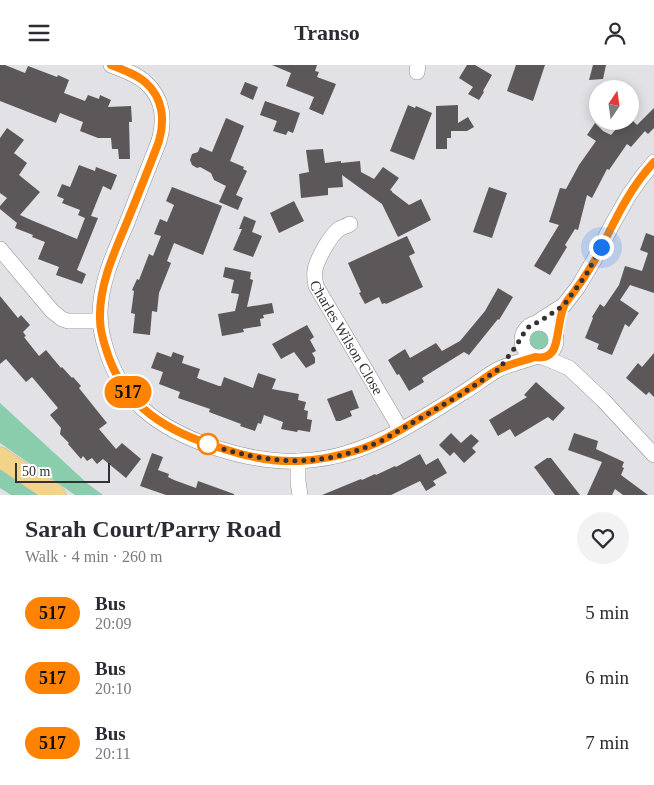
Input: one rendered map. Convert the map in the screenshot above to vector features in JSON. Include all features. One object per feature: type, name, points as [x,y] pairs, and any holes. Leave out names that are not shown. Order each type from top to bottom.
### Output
[{"type":"main road","points":[[0,457],[56,495]]},
{"type":"street","points":[[111,65],[146,83],[157,98],[163,119],[159,141],[106,277],[102,292],[100,321],[106,350],[115,373],[132,397],[153,417],[175,431],[228,451],[267,459],[298,461],[352,452],[401,430],[499,369],[552,352],[564,305]]},
{"type":"street","points":[[499,369],[527,328],[564,305],[578,287],[629,195],[654,162]]},
{"type":"street","name":"Charles Wilson Close","points":[[350,224],[339,229],[330,240],[317,263],[315,271],[308,279],[316,286],[401,430]]},
{"type":"street","points":[[0,249],[52,311],[62,319],[75,322],[100,321]]},
{"type":"street","points":[[536,323],[552,328],[569,368],[603,400],[654,455]]},
{"type":"street","points":[[522,337],[526,351],[569,368]]},
{"type":"street","points":[[298,461],[300,495]]},
{"type":"green space","points":[[535,331],[543,331],[548,336],[546,347],[535,349],[530,344],[530,336]]},
{"type":"green space","points":[[0,403],[88,484],[103,495],[75,495],[0,443]]},
{"type":"green space","points":[[0,466],[44,495],[11,495],[0,488]]},
{"type":"building","points":[[0,65],[5,65],[25,73],[28,66],[57,77],[58,75],[69,80],[64,93],[85,101],[88,95],[99,99],[100,95],[111,100],[108,107],[131,106],[132,122],[129,122],[130,159],[119,159],[118,149],[112,149],[111,138],[98,138],[80,131],[83,122],[60,113],[56,123],[0,101]]},
{"type":"building","points":[[272,65],[317,65],[315,71],[319,72],[317,77],[336,84],[323,115],[309,109],[314,97],[286,86],[291,73]]},
{"type":"building","points":[[467,65],[475,65],[492,75],[479,100],[468,94],[473,87],[459,78]]},
{"type":"building","points":[[516,65],[545,65],[533,101],[507,91]]},
{"type":"building","points":[[593,65],[606,65],[603,79],[589,80]]},
{"type":"building","points":[[245,82],[258,87],[253,100],[240,94]]},
{"type":"building","points":[[265,101],[300,113],[293,133],[288,131],[286,135],[273,131],[277,121],[260,115]]},
{"type":"building","points":[[408,105],[415,108],[416,106],[432,113],[414,160],[390,151]]},
{"type":"building","points":[[458,105],[458,123],[468,117],[474,127],[467,131],[451,131],[451,138],[447,138],[447,149],[436,149],[436,106]]},
{"type":"building","points":[[654,108],[654,128],[648,134],[645,131],[631,147],[627,144],[609,170],[607,169],[592,198],[587,195],[578,230],[575,229],[565,245],[567,247],[550,275],[534,266],[559,225],[549,222],[560,188],[566,189],[579,165],[596,141],[587,135],[590,130],[602,130],[611,135],[615,130],[639,130],[639,123]]},
{"type":"building","points":[[226,118],[244,126],[230,161],[244,167],[243,169],[247,171],[236,195],[243,198],[238,210],[219,202],[226,186],[214,180],[211,173],[192,165],[190,160],[192,154],[198,152],[200,147],[212,152]]},
{"type":"building","points":[[7,128],[24,140],[14,153],[27,163],[19,175],[40,192],[20,215],[31,220],[77,239],[85,218],[78,215],[80,210],[62,203],[64,199],[57,196],[62,184],[70,187],[79,165],[95,171],[96,167],[117,175],[111,190],[103,186],[91,216],[98,218],[77,270],[86,274],[82,284],[56,275],[59,267],[38,259],[45,242],[15,228],[17,223],[0,209],[0,206],[7,198],[0,193],[0,138]]},
{"type":"building","points":[[323,149],[325,163],[360,161],[361,172],[374,179],[383,167],[399,178],[390,190],[409,205],[421,199],[431,220],[398,237],[382,204],[342,175],[343,187],[328,188],[328,195],[301,198],[299,174],[309,172],[306,150]]},
{"type":"building","points":[[172,187],[222,206],[203,255],[174,243],[167,261],[171,263],[159,293],[157,312],[152,311],[150,335],[133,333],[135,314],[131,313],[134,291],[132,290],[137,279],[139,280],[149,254],[153,256],[161,236],[154,234],[160,219],[167,222],[174,205],[166,201]]},
{"type":"building","points":[[489,187],[507,193],[492,238],[473,232]]},
{"type":"building","points":[[294,201],[304,221],[279,233],[270,213]]},
{"type":"building","points":[[244,216],[256,221],[252,232],[262,236],[253,257],[233,250],[242,229],[239,229]]},
{"type":"building","points":[[646,233],[654,236],[654,293],[630,285],[620,300],[639,313],[629,327],[625,324],[612,355],[597,349],[599,344],[585,338],[592,317],[600,304],[604,307],[619,285],[625,266],[642,271],[648,253],[640,250]]},
{"type":"building","points":[[407,236],[415,253],[409,256],[423,287],[386,304],[382,304],[379,297],[365,304],[348,263]]},
{"type":"building","points":[[225,267],[251,272],[250,279],[253,280],[247,307],[272,303],[274,313],[263,315],[264,318],[260,319],[261,326],[243,329],[244,332],[222,336],[218,314],[235,311],[239,294],[231,293],[234,280],[223,277]]},
{"type":"building","points":[[498,288],[513,297],[499,320],[469,355],[464,352],[422,378],[424,382],[409,391],[388,360],[405,349],[410,358],[436,343],[442,351],[460,341],[485,311]]},
{"type":"building","points":[[0,296],[18,318],[21,315],[30,325],[23,332],[26,336],[24,337],[39,356],[46,350],[61,368],[81,386],[79,388],[107,423],[99,429],[116,449],[122,443],[141,459],[126,478],[103,459],[97,464],[92,458],[87,461],[83,456],[81,459],[60,434],[61,428],[50,415],[58,408],[32,377],[26,382],[6,359],[0,364]]},
{"type":"building","points":[[307,325],[314,337],[310,340],[316,351],[312,353],[315,363],[306,368],[294,352],[281,359],[272,344]]},
{"type":"building","points":[[157,352],[171,357],[173,352],[184,356],[182,363],[200,369],[197,378],[219,386],[221,386],[224,377],[253,388],[258,373],[276,379],[272,389],[299,394],[298,400],[306,402],[304,410],[308,411],[307,419],[312,420],[310,432],[281,429],[283,422],[264,415],[261,424],[258,423],[255,431],[209,412],[210,409],[178,398],[180,392],[159,384],[163,372],[151,368]]},
{"type":"building","points":[[654,353],[654,397],[649,392],[646,395],[626,378],[638,363],[642,367]]},
{"type":"building","points":[[536,382],[565,408],[553,421],[548,417],[515,437],[510,429],[498,436],[489,420],[527,397],[524,395]]},
{"type":"building","points":[[352,390],[359,408],[350,411],[352,416],[336,421],[327,399]]},
{"type":"building","points":[[451,433],[461,443],[471,434],[479,441],[472,448],[476,452],[464,463],[454,452],[450,456],[439,445]]},
{"type":"building","points":[[574,433],[598,441],[596,449],[624,462],[621,475],[648,495],[623,495],[615,489],[612,495],[587,495],[602,462],[568,450]]},
{"type":"building","points":[[152,453],[163,457],[158,470],[169,474],[168,477],[196,488],[198,481],[234,495],[166,495],[140,486]]},
{"type":"building","points":[[420,454],[426,465],[438,458],[447,473],[433,481],[436,485],[426,491],[420,481],[391,495],[322,495],[396,467]]},
{"type":"building","points":[[547,458],[551,458],[580,495],[555,495],[534,467]]},
{"type":"bus line","name":"517","points":[[111,65],[138,77],[146,83],[157,98],[163,119],[159,141],[111,262],[102,292],[100,321],[109,358],[122,385],[143,409],[163,424],[203,443],[252,457],[298,461],[345,454],[383,440],[460,395],[499,369],[535,357],[539,358],[548,355],[555,348],[564,305],[586,275],[629,195],[654,162]]},
{"type":"route","points":[[208,444],[203,443],[252,457],[298,461],[345,454],[383,440],[460,395],[499,369],[527,328],[564,305],[586,275],[601,247]]}]
